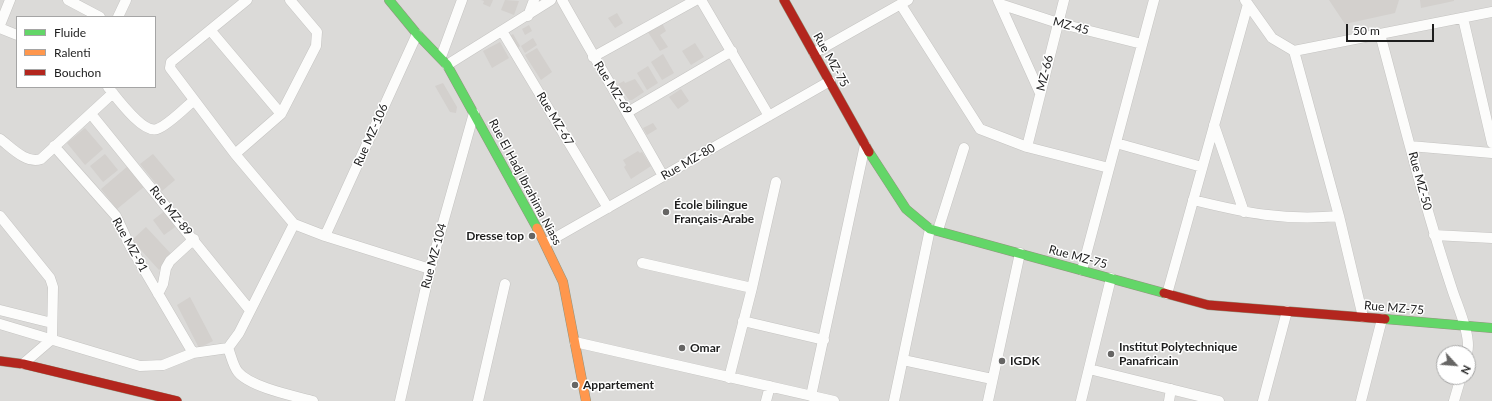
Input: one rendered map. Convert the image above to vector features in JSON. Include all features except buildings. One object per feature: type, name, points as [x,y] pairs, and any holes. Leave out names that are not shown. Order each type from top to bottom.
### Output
[{"type":"main road","name":"Rue El Hadj Ibrahima Niass","points":[[389,0],[417,34],[441,57],[447,65],[546,243],[563,282],[586,401]]},
{"type":"main road","name":"Rue MZ-75","points":[[788,1],[865,145],[906,209],[934,229],[1208,305],[1492,328]]},
{"type":"main road","points":[[0,361],[23,369],[177,401]]},
{"type":"main road","points":[[0,368],[23,369]]},
{"type":"street","points":[[0,25],[10,0]]},
{"type":"street","points":[[68,0],[98,16]]},
{"type":"street","points":[[118,16],[126,0]]},
{"type":"street","points":[[247,0],[211,31],[171,62],[170,68],[193,101],[235,154],[294,224],[326,236],[430,269]]},
{"type":"street","points":[[235,154],[282,114],[316,46],[317,32],[290,0]]},
{"type":"street","points":[[441,57],[462,0]]},
{"type":"street","points":[[528,16],[534,0]]},
{"type":"street","points":[[447,65],[528,16],[551,0]]},
{"type":"street","name":"Rue MZ-69","points":[[562,0],[594,57],[628,112],[663,176]]},
{"type":"street","points":[[594,57],[696,0]]},
{"type":"street","points":[[701,0],[769,116]]},
{"type":"street","name":"MZ-66","points":[[1027,147],[1064,0]]},
{"type":"street","points":[[1082,270],[1154,0]]},
{"type":"street","points":[[814,52],[904,2],[980,129],[1027,147],[1109,168]]},
{"type":"street","points":[[999,2],[1040,93]]},
{"type":"street","name":"MZ-45","points":[[999,2],[1058,23],[1142,44]]},
{"type":"street","points":[[1246,2],[1272,38],[1294,51],[1492,12]]},
{"type":"street","points":[[1167,294],[1214,125],[1246,2]]},
{"type":"street","points":[[1463,18],[1492,143]]},
{"type":"street","points":[[0,28],[16,35]]},
{"type":"street","points":[[211,31],[282,114]]},
{"type":"street","name":"Rue MZ-67","points":[[502,31],[608,208]]},
{"type":"street","name":"Rue MZ-106","points":[[326,236],[417,34]]},
{"type":"street","name":"Rue MZ-50","points":[[1380,34],[1434,235],[1464,326],[1469,345]]},
{"type":"street","points":[[628,112],[732,51]]},
{"type":"street","points":[[1294,51],[1339,216],[1363,317]]},
{"type":"street","name":"Rue MZ-80","points":[[546,243],[830,81]]},
{"type":"street","points":[[0,139],[27,159],[35,161],[41,159],[91,114],[111,90],[142,126],[151,130],[159,129],[193,101]]},
{"type":"street","name":"Rue MZ-104","points":[[400,401],[430,269],[474,113]]},
{"type":"street","name":"Rue MZ-89","points":[[91,114],[194,239],[249,309]]},
{"type":"street","points":[[1214,125],[1244,212]]},
{"type":"street","points":[[1116,143],[1202,167]]},
{"type":"street","points":[[811,396],[865,145]]},
{"type":"street","name":"Rue MZ-91","points":[[54,146],[116,216],[158,294],[193,353]]},
{"type":"street","points":[[1410,146],[1492,153]]},
{"type":"street","points":[[894,401],[934,229],[964,148]]},
{"type":"street","points":[[729,378],[752,288],[776,182]]},
{"type":"street","points":[[1193,200],[1244,212],[1294,218],[1339,216]]},
{"type":"street","points":[[0,216],[50,278],[53,287],[52,340],[23,369]]},
{"type":"street","points":[[0,324],[140,366],[163,365],[193,353],[228,348],[239,333],[249,309],[294,224]]},
{"type":"street","points":[[1434,235],[1492,238]]},
{"type":"street","points":[[158,294],[163,284],[166,268],[170,261],[194,239]]},
{"type":"street","points":[[988,401],[1020,253]]},
{"type":"street","points":[[642,263],[752,288]]},
{"type":"street","points":[[1081,401],[1111,278]]},
{"type":"street","points":[[478,401],[505,284]]},
{"type":"street","points":[[0,310],[52,323]]},
{"type":"street","points":[[1263,401],[1286,311]]},
{"type":"street","points":[[1361,401],[1382,319]]},
{"type":"street","points":[[743,321],[824,340]]},
{"type":"street","points":[[575,342],[834,401]]},
{"type":"street","points":[[228,348],[238,372],[246,378],[266,388],[313,401]]},
{"type":"street","points":[[903,360],[992,379]]},
{"type":"street","points":[[1089,369],[1219,401]]},
{"type":"street","points":[[1454,401],[1459,385]]},
{"type":"street","points":[[766,401],[770,386]]},
{"type":"street","points":[[1169,401],[1171,389]]},
{"type":"shaded area","points":[[0,0],[1492,0],[1492,401],[0,401]]},
{"type":"traffic: fast","points":[[389,0],[417,34],[447,65],[537,228]]},
{"type":"traffic: fast","points":[[869,152],[906,209],[930,229],[1164,293]]},
{"type":"traffic: fast","points":[[1385,319],[1492,328]]},
{"type":"traffic: slow","points":[[537,228],[563,282],[586,401]]},
{"type":"traffic: jam","points":[[784,0],[869,152]]},
{"type":"traffic: jam","points":[[1164,293],[1208,305],[1385,319]]},
{"type":"traffic: jam","points":[[0,361],[23,364],[177,401]]},
{"type":"place","name":"École bilingue Français-Arabe","points":[[666,212]]},
{"type":"place","name":"Dresse top","points":[[532,236]]},
{"type":"place","name":"Omar","points":[[682,348]]},
{"type":"place","name":"Institut Polytechnique Panafricain","points":[[1111,354]]},
{"type":"place","name":"IGDK","points":[[1002,361]]},
{"type":"place","name":"Appartement","points":[[575,385]]}]
